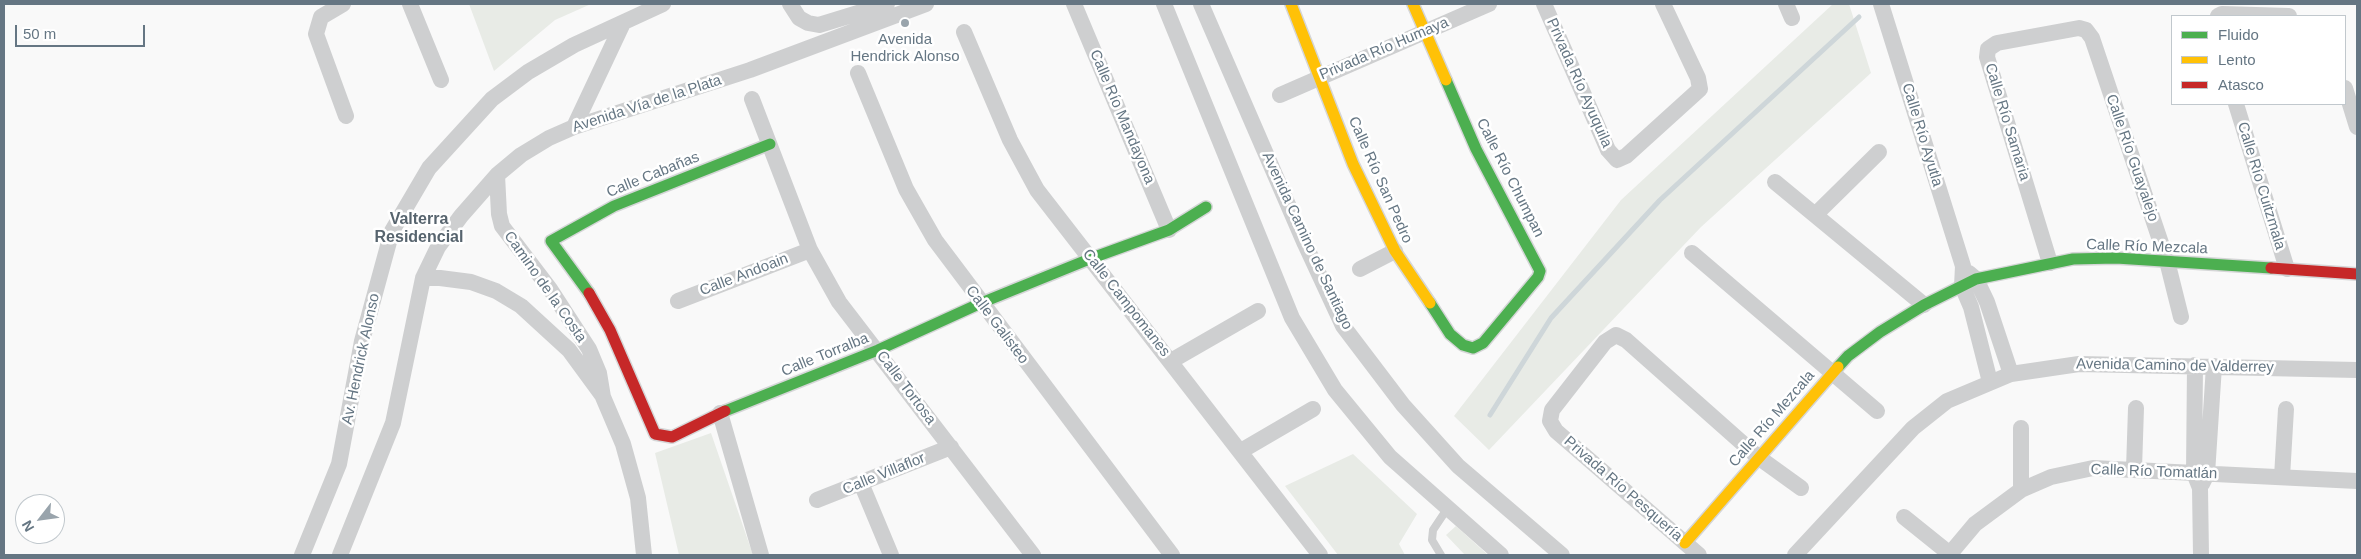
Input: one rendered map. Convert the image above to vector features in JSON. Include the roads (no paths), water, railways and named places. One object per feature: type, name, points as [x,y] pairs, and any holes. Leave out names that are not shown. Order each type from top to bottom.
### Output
[{"type":"street","points":[[343,4],[321,17],[316,34],[346,116]]},
{"type":"street","points":[[410,4],[441,80]]},
{"type":"street","points":[[574,127],[623,23],[663,4]]},
{"type":"street","points":[[790,4],[799,18],[808,23],[819,25],[887,4]]},
{"type":"street","name":"Avenida Vía de la Plata","points":[[423,278],[438,247],[461,216],[497,175],[521,155],[549,138],[574,127],[750,70],[926,4]]},
{"type":"street","name":"Calle Río Mandayona","points":[[1074,4],[1169,230]]},
{"type":"street","points":[[1164,4],[1292,318],[1336,390],[1390,457],[1500,555]]},
{"type":"street","name":"Avenida Camino de Santiago","points":[[1201,4],[1305,244],[1343,326],[1403,405],[1458,466],[1562,555]]},
{"type":"street","name":"Calle Río San Pedro","points":[[1291,4],[1353,164],[1395,251],[1450,334],[1463,345],[1473,348]]},
{"type":"street","name":"Calle Río Chumpan","points":[[1413,4],[1476,150],[1540,271],[1538,277],[1483,343],[1473,348]]},
{"type":"street","name":"Privada Río Humaya","points":[[1280,95],[1489,4]]},
{"type":"street","name":"Privada Río Ayuquila","points":[[1544,4],[1608,150],[1617,160],[1626,156],[1700,89],[1698,78],[1663,4]]},
{"type":"street","name":"Calle Río Ayutla","points":[[1881,4],[1969,282],[1971,308],[1990,382]]},
{"type":"street","points":[[2220,15],[2256,15]]},
{"type":"street","name":"Av. Hendrick Alonso","points":[[302,555],[339,464],[362,341],[392,231],[429,168],[492,99],[521,78],[574,45],[623,23]]},
{"type":"street","name":"Calle Río Samaria","points":[[2050,263],[1987,57],[1988,49],[1996,43],[2079,28],[2086,30]]},
{"type":"street","name":"Calle Río Guayalejo","points":[[2086,30],[2095,47],[2168,261],[2180,317]]},
{"type":"street","name":"Calle Campomanes","points":[[964,32],[1020,162],[1061,223],[1092,258],[1320,555]]},
{"type":"street","name":"Calle Galisteo","points":[[858,72],[906,189],[921,219],[982,304],[1172,555]]},
{"type":"street","points":[[2346,91],[2357,127]]},
{"type":"street","name":"Calle Tortosa","points":[[752,99],[810,250],[839,302],[878,350],[1033,555]]},
{"type":"street","name":"Calle Río Cuitzmala","points":[[2236,105],[2287,269]]},
{"type":"street","name":"Calle Cabañas","points":[[551,241],[614,206],[770,144]]},
{"type":"street","points":[[1815,214],[1879,152]]},
{"type":"street","name":"Camino de la Costa","points":[[497,175],[498,214],[502,226],[550,289],[589,349],[599,373],[603,397]]},
{"type":"street","points":[[1775,182],[1924,305]]},
{"type":"street","name":"Calle Torralba","points":[[551,241],[584,285],[610,330],[655,434],[672,437],[720,413],[878,350],[1092,258],[1169,230],[1206,207]]},
{"type":"street","name":"Calle Andoain","points":[[678,301],[810,250]]},
{"type":"street","points":[[1360,269],[1395,251]]},
{"type":"street","points":[[1692,253],[1877,411]]},
{"type":"street","name":"Calle Río Mezcala","points":[[1685,543],[1848,356],[1880,332],[1924,305],[1969,282],[2073,259],[2116,258],[2357,274]]},
{"type":"street","points":[[340,555],[393,423],[423,278]]},
{"type":"street","name":"Camino de la Costa","points":[[423,278],[472,282],[496,291],[521,306],[569,350],[603,397],[623,444],[638,498],[644,555]]},
{"type":"street","name":"Calle Río Ayutla","points":[[1969,282],[1987,302],[2011,374]]},
{"type":"street","points":[[1171,360],[1258,310]]},
{"type":"street","name":"Privada Río Pesquería","points":[[1699,555],[1556,430],[1550,421],[1552,410],[1605,342],[1616,335],[1626,340],[1758,457]]},
{"type":"street","name":"Avenida Camino de Valderrey","points":[[1794,555],[1913,428],[1947,401],[2011,374],[2079,364],[2195,365],[2357,370]]},
{"type":"street","points":[[2195,365],[2202,555]]},
{"type":"street","points":[[2200,478],[2214,366]]},
{"type":"street","points":[[2134,469],[2136,408]]},
{"type":"street","points":[[1240,451],[1314,409]]},
{"type":"street","points":[[2282,477],[2286,409]]},
{"type":"street","points":[[720,413],[761,555]]},
{"type":"street","points":[[2021,428],[2022,490]]},
{"type":"street","name":"Calle Villaflor","points":[[817,500],[951,447]]},
{"type":"street","points":[[1758,457],[1801,488]]},
{"type":"street","name":"Calle Río Tomatlán","points":[[1949,555],[1975,524],[2022,490],[2051,478],[2092,468],[2134,469],[2200,478],[2282,477],[2357,480]]},
{"type":"street","points":[[861,483],[891,555]]},
{"type":"street","points":[[1904,517],[1949,555]]},
{"type":"lane","points":[[1441,555],[1432,540],[1433,530],[1447,509]]},
{"type":"waterway","points":[[1490,415],[1551,318],[1660,200],[1859,17]]},
{"type":"place","name":"Avenida Hendrick Alonso","points":[[905,23]]},
{"type":"district","name":"Valterra Residencial","points":[[419,229]]}]
